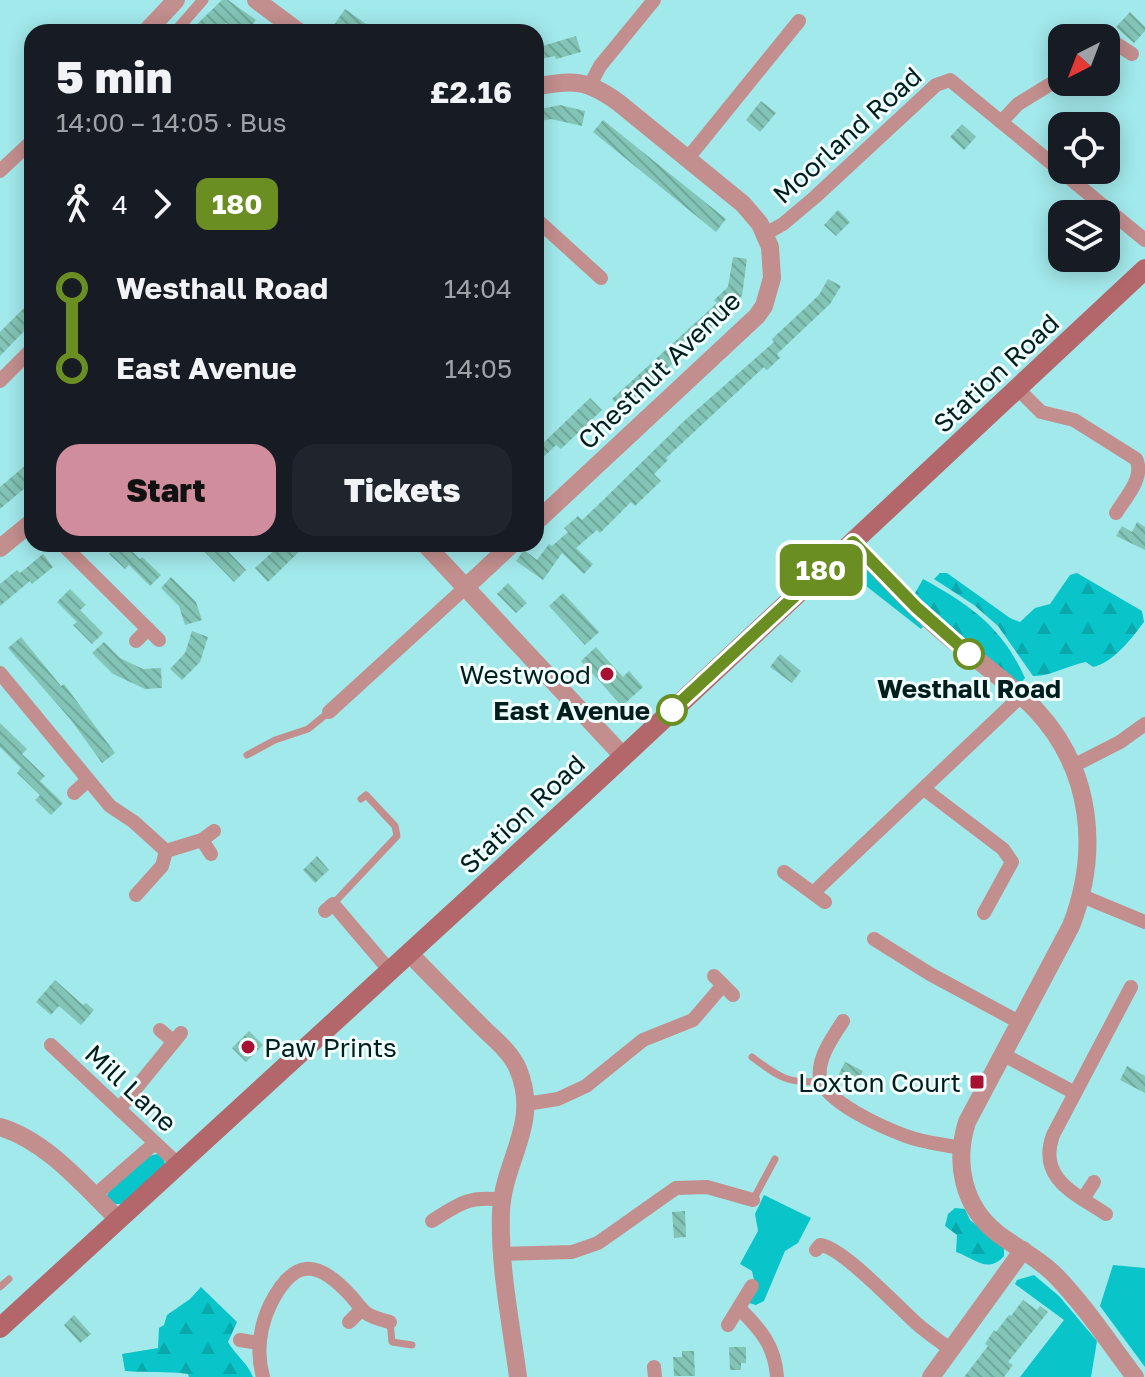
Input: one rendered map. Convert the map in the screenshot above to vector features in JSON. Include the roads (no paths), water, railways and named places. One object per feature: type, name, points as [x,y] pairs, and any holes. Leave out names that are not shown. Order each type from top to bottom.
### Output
[{"type":"main road","name":"Station Road","points":[[0,1328],[1143,274]]},
{"type":"street","points":[[154,24],[176,0]]},
{"type":"street","points":[[182,24],[203,0]]},
{"type":"street","points":[[256,0],[283,21]]},
{"type":"street","points":[[544,85],[565,81],[590,85],[600,66],[654,0]]},
{"type":"street","points":[[688,158],[799,21]]},
{"type":"street","points":[[1120,45],[1132,54]]},
{"type":"street","name":"Moorland Road","points":[[765,234],[783,224],[815,197],[942,81],[950,80],[1145,240]]},
{"type":"street","name":"Chestnut Avenue","points":[[544,515],[757,316],[764,306],[772,278],[772,260],[765,234],[743,204],[619,103],[590,85]]},
{"type":"street","points":[[1001,122],[1012,108],[1048,86]]},
{"type":"street","points":[[0,171],[24,148]]},
{"type":"street","points":[[544,226],[601,278]]},
{"type":"street","points":[[0,381],[24,357]]},
{"type":"street","points":[[1018,389],[1041,412],[1074,420],[1136,459],[1140,467],[1138,477],[1116,513]]},
{"type":"street","points":[[0,548],[24,528]]},
{"type":"street","points":[[853,542],[916,607],[1021,696],[1053,730],[1073,766],[1084,800],[1089,838],[1082,896],[1071,926],[967,1122],[961,1148],[962,1174],[975,1210],[995,1231],[1052,1272],[1135,1377]]},
{"type":"street","points":[[70,552],[159,640]]},
{"type":"street","points":[[433,552],[623,756]]},
{"type":"street","points":[[329,712],[503,552]]},
{"type":"street","points":[[136,641],[148,629]]},
{"type":"street","points":[[0,673],[110,806],[134,822],[166,851]]},
{"type":"street","points":[[813,893],[1021,696]]},
{"type":"street","points":[[1073,766],[1120,742],[1145,724]]},
{"type":"street","points":[[74,793],[88,780]]},
{"type":"street","points":[[924,789],[1003,849],[1012,862],[984,913]]},
{"type":"street","points":[[166,851],[208,835],[211,854]]},
{"type":"street","points":[[136,895],[162,866],[166,851]]},
{"type":"street","points":[[784,872],[825,902]]},
{"type":"street","points":[[1082,896],[1145,922]]},
{"type":"street","points":[[329,908],[390,971]]},
{"type":"street","points":[[874,939],[930,974],[1019,1022]]},
{"type":"street","points":[[409,953],[510,1055],[522,1079],[526,1104],[523,1135],[502,1200],[503,1254],[518,1377]]},
{"type":"street","points":[[526,1104],[558,1099],[586,1086],[643,1040],[693,1020],[723,986]]},
{"type":"street","points":[[1106,1214],[1059,1181],[1048,1158],[1053,1135],[1131,987]]},
{"type":"street","points":[[843,1021],[827,1047],[820,1071],[827,1092],[865,1118],[906,1136],[961,1148]]},
{"type":"street","points":[[119,1109],[177,1038],[160,1030]]},
{"type":"street","name":"Mill Lane","points":[[51,1045],[179,1165]]},
{"type":"street","points":[[1002,1054],[1075,1093]]},
{"type":"street","points":[[0,1127],[38,1145],[119,1220]]},
{"type":"street","points":[[94,1196],[155,1143]]},
{"type":"street","points":[[1083,1199],[1094,1182]]},
{"type":"street","points":[[503,1254],[572,1252],[598,1243],[676,1188],[707,1187],[753,1200]]},
{"type":"street","points":[[432,1221],[470,1199],[486,1197],[502,1200]]},
{"type":"street","points":[[816,1250],[820,1245],[825,1245],[848,1261],[951,1350]]},
{"type":"street","points":[[931,1377],[1023,1250]]},
{"type":"street","points":[[263,1377],[258,1343],[266,1316],[291,1274],[301,1269],[328,1276],[342,1286],[369,1315],[390,1322]]},
{"type":"street","points":[[728,1325],[752,1286]]},
{"type":"street","points":[[739,1308],[772,1347],[777,1377]]},
{"type":"street","points":[[349,1322],[362,1309]]},
{"type":"street","points":[[240,1340],[258,1343]]},
{"type":"lane","points":[[247,755],[275,740],[308,729],[329,712]]},
{"type":"lane","points":[[329,908],[397,836],[395,826],[366,795],[361,799]]},
{"type":"lane","points":[[752,1057],[777,1076],[800,1083],[821,1081]]},
{"type":"lane","points":[[753,1200],[775,1159]]},
{"type":"lane","points":[[0,1287],[9,1279]]},
{"type":"lane","points":[[390,1322],[392,1342],[412,1345]]},
{"type":"place","name":"Westhall Road","points":[[969,654]]},
{"type":"place","name":"Westwood","points":[[607,674]]},
{"type":"place","name":"East Avenue","points":[[672,710]]},
{"type":"place","name":"Paw Prints","points":[[248,1047]]},
{"type":"place","name":"Loxton Court","points":[[977,1082]]}]
